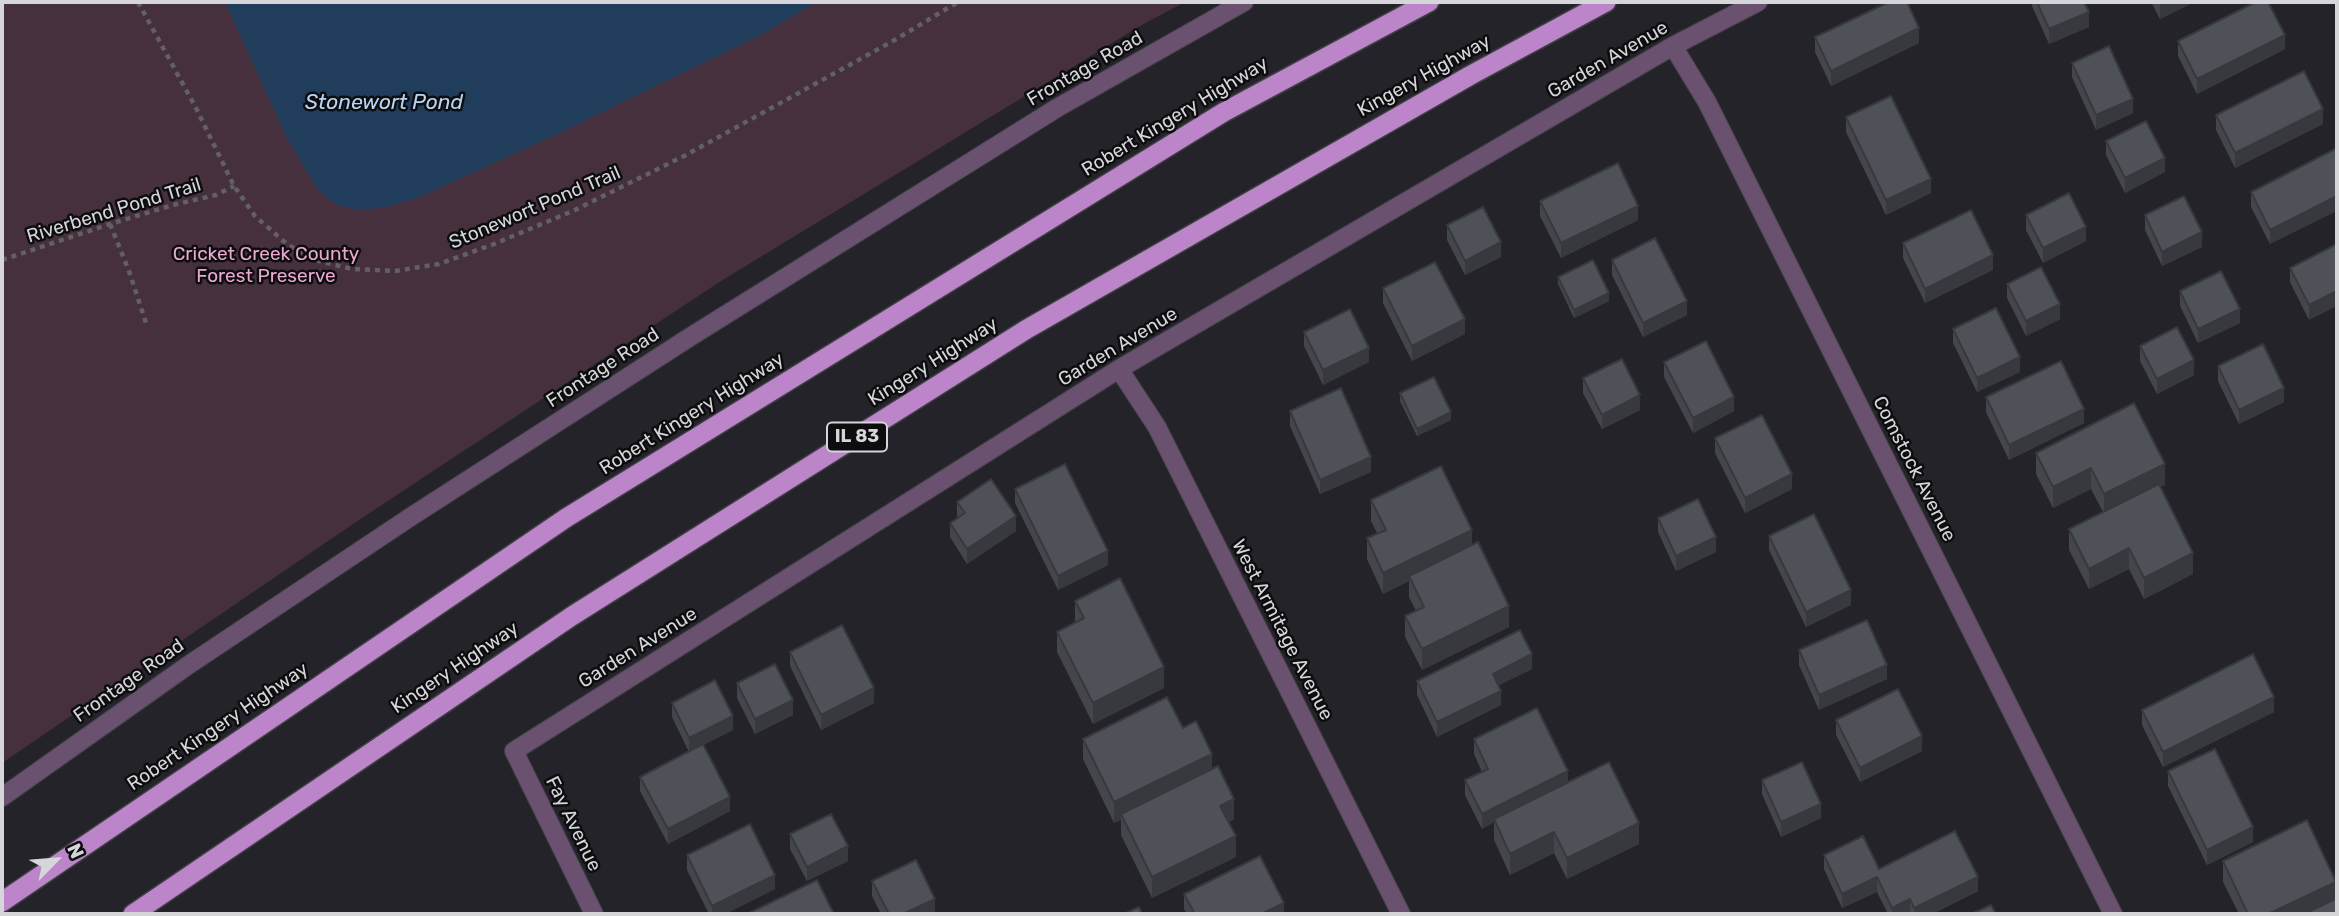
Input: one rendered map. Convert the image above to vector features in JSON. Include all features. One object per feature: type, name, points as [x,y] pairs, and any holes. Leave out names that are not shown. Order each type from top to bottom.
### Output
[{"type":"highway","name":"Robert Kingery Highway","points":[[2,902],[566,518],[1224,112],[1429,2]]},
{"type":"highway","name":"Kingery Highway","points":[[133,914],[572,616],[1027,329],[1471,75],[1606,2]]},
{"type":"street","name":"Frontage Road","points":[[2,797],[187,666],[551,426],[1057,108],[1244,2]]},
{"type":"street","name":"Garden Avenue","points":[[514,751],[1119,369],[1673,46],[1758,2]]},
{"type":"street","name":"Comstock Avenue","points":[[1673,46],[1713,114],[2113,914]]},
{"type":"street","name":"West Armitage Avenue","points":[[1119,369],[1157,427],[1401,914]]},
{"type":"street","name":"Fay Avenue","points":[[514,751],[594,914]]},
{"type":"path","name":"Stonewort Pond Trail","points":[[138,2],[196,108],[234,186],[255,216],[288,245],[318,261],[352,269],[395,271],[439,264],[575,211],[656,171],[957,2]]},
{"type":"path","name":"Riverbend Pond Trail","points":[[2,260],[110,224],[216,195],[234,186]]},
{"type":"path","points":[[110,224],[147,326]]},
{"type":"green space","name":"Cricket Creek County Forest Preserve","points":[[2,2],[1185,2],[1140,26],[721,281],[359,520],[2,763]]},
{"type":"water","name":"Stonewort Pond","points":[[225,2],[816,2],[763,34],[555,135],[415,199],[381,208],[356,210],[335,204],[318,190],[288,140]]},
{"type":"building","points":[[1889,2],[1907,2],[1919,28],[1831,71],[1815,37]]},
{"type":"building","points":[[2037,2],[2084,2],[2089,12],[2049,29]]},
{"type":"building","points":[[2256,2],[2268,2],[2285,35],[2197,79],[2178,41]]},
{"type":"building","points":[[2109,46],[2133,99],[2096,115],[2072,63]]},
{"type":"building","points":[[2304,71],[2323,109],[2235,153],[2216,115]]},
{"type":"building","points":[[1891,96],[1931,179],[1886,200],[1846,117]]},
{"type":"building","points":[[2146,121],[2165,158],[2125,178],[2106,141]]},
{"type":"building","points":[[2337,148],[2337,196],[2270,230],[2251,192]]},
{"type":"building","points":[[1618,163],[1638,206],[1561,243],[1540,201]]},
{"type":"building","points":[[2069,193],[2086,227],[2043,248],[2026,215]]},
{"type":"building","points":[[2184,196],[2202,232],[2162,252],[2145,215]]},
{"type":"building","points":[[1483,207],[1501,242],[1465,261],[1447,225]]},
{"type":"building","points":[[1971,210],[1993,255],[1925,289],[1903,243]]},
{"type":"building","points":[[1655,238],[1687,301],[1643,323],[1612,260]]},
{"type":"building","points":[[2337,244],[2337,291],[2309,305],[2290,268]]},
{"type":"building","points":[[1593,260],[1609,293],[1574,310],[1558,277]]},
{"type":"building","points":[[1435,262],[1465,319],[1412,346],[1383,288]]},
{"type":"building","points":[[2041,267],[2060,304],[2026,321],[2007,284]]},
{"type":"building","points":[[2221,271],[2240,309],[2198,329],[2180,291]]},
{"type":"building","points":[[1996,308],[2020,357],[1977,378],[1953,329]]},
{"type":"building","points":[[1350,309],[1369,348],[1323,370],[1304,332]]},
{"type":"building","points":[[2177,327],[2194,360],[2157,379],[2140,346]]},
{"type":"building","points":[[1706,341],[1734,397],[1693,418],[1664,362]]},
{"type":"building","points":[[2263,344],[2284,388],[2239,410],[2218,366]]},
{"type":"building","points":[[1622,359],[1640,395],[1602,415],[1583,378]]},
{"type":"building","points":[[2061,361],[2084,409],[2009,445],[1986,397]]},
{"type":"building","points":[[1434,377],[1451,412],[1417,429],[1400,393]]},
{"type":"building","points":[[1341,388],[1371,457],[1320,480],[1290,411]]},
{"type":"building","points":[[2134,403],[2165,464],[2104,494],[2091,468],[2053,487],[2036,453]]},
{"type":"building","points":[[1762,415],[1792,474],[1745,498],[1715,438]]},
{"type":"building","points":[[1065,464],[1108,551],[1058,576],[1015,489]]},
{"type":"building","points":[[1441,466],[1472,530],[1383,573],[1367,538],[1386,530],[1371,500]]},
{"type":"building","points":[[991,479],[1016,516],[967,549],[950,523],[965,513],[957,502]]},
{"type":"building","points":[[2159,484],[2193,553],[2144,578],[2129,548],[2089,569],[2069,529]]},
{"type":"building","points":[[1698,499],[1716,537],[1676,556],[1658,518]]},
{"type":"building","points":[[1814,514],[1851,590],[1806,612],[1769,536]]},
{"type":"building","points":[[1478,542],[1509,606],[1422,649],[1405,616],[1424,607],[1409,576]]},
{"type":"building","points":[[1120,578],[1164,667],[1093,703],[1057,632],[1084,618],[1075,601]]},
{"type":"building","points":[[1867,620],[1887,665],[1819,695],[1799,650]]},
{"type":"building","points":[[842,625],[874,688],[821,715],[790,652]]},
{"type":"building","points":[[1520,630],[1532,654],[1493,674],[1501,691],[1437,722],[1417,681]]},
{"type":"building","points":[[2253,654],[2274,697],[2163,752],[2142,710]]},
{"type":"building","points":[[775,664],[793,700],[755,719],[737,683]]},
{"type":"building","points":[[715,680],[733,716],[689,738],[672,703]]},
{"type":"building","points":[[1898,689],[1922,736],[1860,768],[1836,720]]},
{"type":"building","points":[[1167,697],[1183,728],[1196,721],[1212,754],[1114,802],[1083,739]]},
{"type":"building","points":[[1537,708],[1568,771],[1482,814],[1465,780],[1488,769],[1474,739]]},
{"type":"building","points":[[703,744],[730,797],[668,829],[640,777]]},
{"type":"building","points":[[2215,749],[2253,827],[2207,850],[2168,771]]},
{"type":"building","points":[[1609,762],[1639,823],[1567,858],[1554,832],[1510,854],[1494,819]]},
{"type":"building","points":[[1802,762],[1821,804],[1781,822],[1762,780]]},
{"type":"building","points":[[1218,766],[1234,799],[1220,806],[1236,836],[1152,877],[1121,814]]},
{"type":"building","points":[[831,814],[848,846],[807,867],[790,834]]},
{"type":"building","points":[[2307,820],[2336,882],[2268,914],[2248,914],[2223,861]]},
{"type":"building","points":[[750,824],[775,875],[712,906],[687,855]]},
{"type":"building","points":[[1955,831],[1978,877],[1914,908],[1910,899],[1892,908],[1877,877],[1842,894],[1824,855],[1863,836],[1879,869]]},
{"type":"building","points":[[1260,856],[1284,903],[1261,914],[1195,914],[1184,894]]},
{"type":"building","points":[[916,860],[935,899],[903,914],[889,914],[872,881]]},
{"type":"building","points":[[817,880],[834,914],[747,914]]},
{"type":"building","points":[[2337,898],[2337,914],[2304,914]]},
{"type":"building","points":[[1991,905],[1996,914],[1971,914]]},
{"type":"building","points":[[1139,907],[1142,914],[1124,914]]}]
